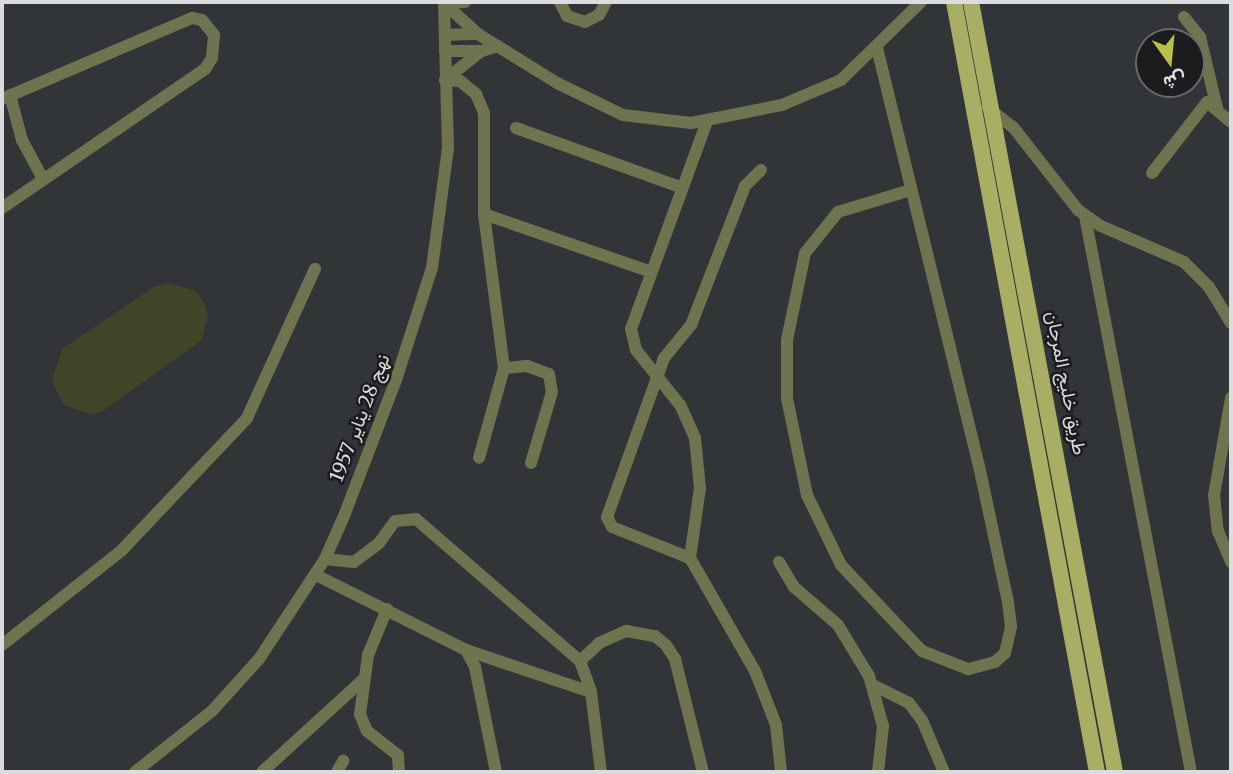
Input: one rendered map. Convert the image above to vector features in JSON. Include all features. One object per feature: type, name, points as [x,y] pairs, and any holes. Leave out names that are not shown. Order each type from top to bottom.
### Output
[{"type":"main road","name":"طريق خليج المرجان","points":[[954,2],[983,108],[1115,772]]},
{"type":"main road","name":"طريق خليج المرجان","points":[[971,2],[983,108],[1097,772]]},
{"type":"street","points":[[444,2],[465,2]]},
{"type":"street","points":[[444,2],[478,34],[557,83],[623,115],[665,122],[706,121],[813,94],[841,80],[877,48],[921,2]]},
{"type":"street","name":"نهج 28 يناير 1957","points":[[135,772],[235,688],[325,559],[396,380],[432,268],[448,148],[444,80],[444,2]]},
{"type":"street","points":[[560,2],[566,16],[585,22],[599,15],[606,2]]},
{"type":"street","points":[[1184,17],[1200,37],[1217,108]]},
{"type":"street","points":[[2,208],[205,69],[212,58],[214,35],[202,20],[192,18],[6,97],[22,140],[43,179]]},
{"type":"street","points":[[445,34],[478,34]]},
{"type":"street","points":[[445,51],[482,51],[498,46]]},
{"type":"street","points":[[877,48],[981,475],[1011,627],[1005,653],[995,662],[968,669],[922,651],[841,565],[807,495],[787,398],[787,340],[805,253],[838,212],[911,190]]},
{"type":"street","points":[[444,80],[482,51]]},
{"type":"street","points":[[444,80],[460,81],[476,93],[484,113],[484,214],[504,368],[479,457]]},
{"type":"street","points":[[1152,173],[1205,103],[1210,101],[1231,122]]},
{"type":"street","points":[[983,108],[1085,216],[1184,262],[1209,287],[1231,323]]},
{"type":"street","points":[[690,558],[701,488],[695,438],[680,405],[636,349],[631,336],[649,271],[706,121]]},
{"type":"street","points":[[516,128],[680,187]]},
{"type":"street","points":[[761,170],[745,186],[699,310],[685,336],[664,358],[607,520],[612,527],[690,558],[755,671],[776,725],[781,772]]},
{"type":"street","points":[[484,214],[649,271]]},
{"type":"street","points":[[1085,216],[1191,772]]},
{"type":"street","points":[[2,645],[111,560],[247,418],[315,269]]},
{"type":"street","points":[[504,368],[527,366],[549,374],[552,392],[531,463]]},
{"type":"street","points":[[1231,398],[1214,507],[1231,562]]},
{"type":"street","points":[[325,559],[354,562],[379,543],[395,521],[416,519],[580,661],[591,692],[601,772]]},
{"type":"street","points":[[779,562],[794,587],[838,625],[873,685],[883,726],[878,772]]},
{"type":"street","points":[[316,575],[466,650],[591,692]]},
{"type":"street","points":[[387,609],[364,679],[361,720],[371,735],[398,755],[399,772]]},
{"type":"street","points":[[580,661],[598,643],[626,631],[655,636],[666,645],[675,659],[703,772]]},
{"type":"street","points":[[466,650],[475,667],[496,772]]},
{"type":"street","points":[[262,772],[364,679]]},
{"type":"street","points":[[873,685],[909,703],[922,720],[944,772]]},
{"type":"green space","points":[[168,283],[196,291],[204,302],[208,317],[201,341],[101,412],[89,414],[64,405],[52,381],[62,349],[154,287]]}]
